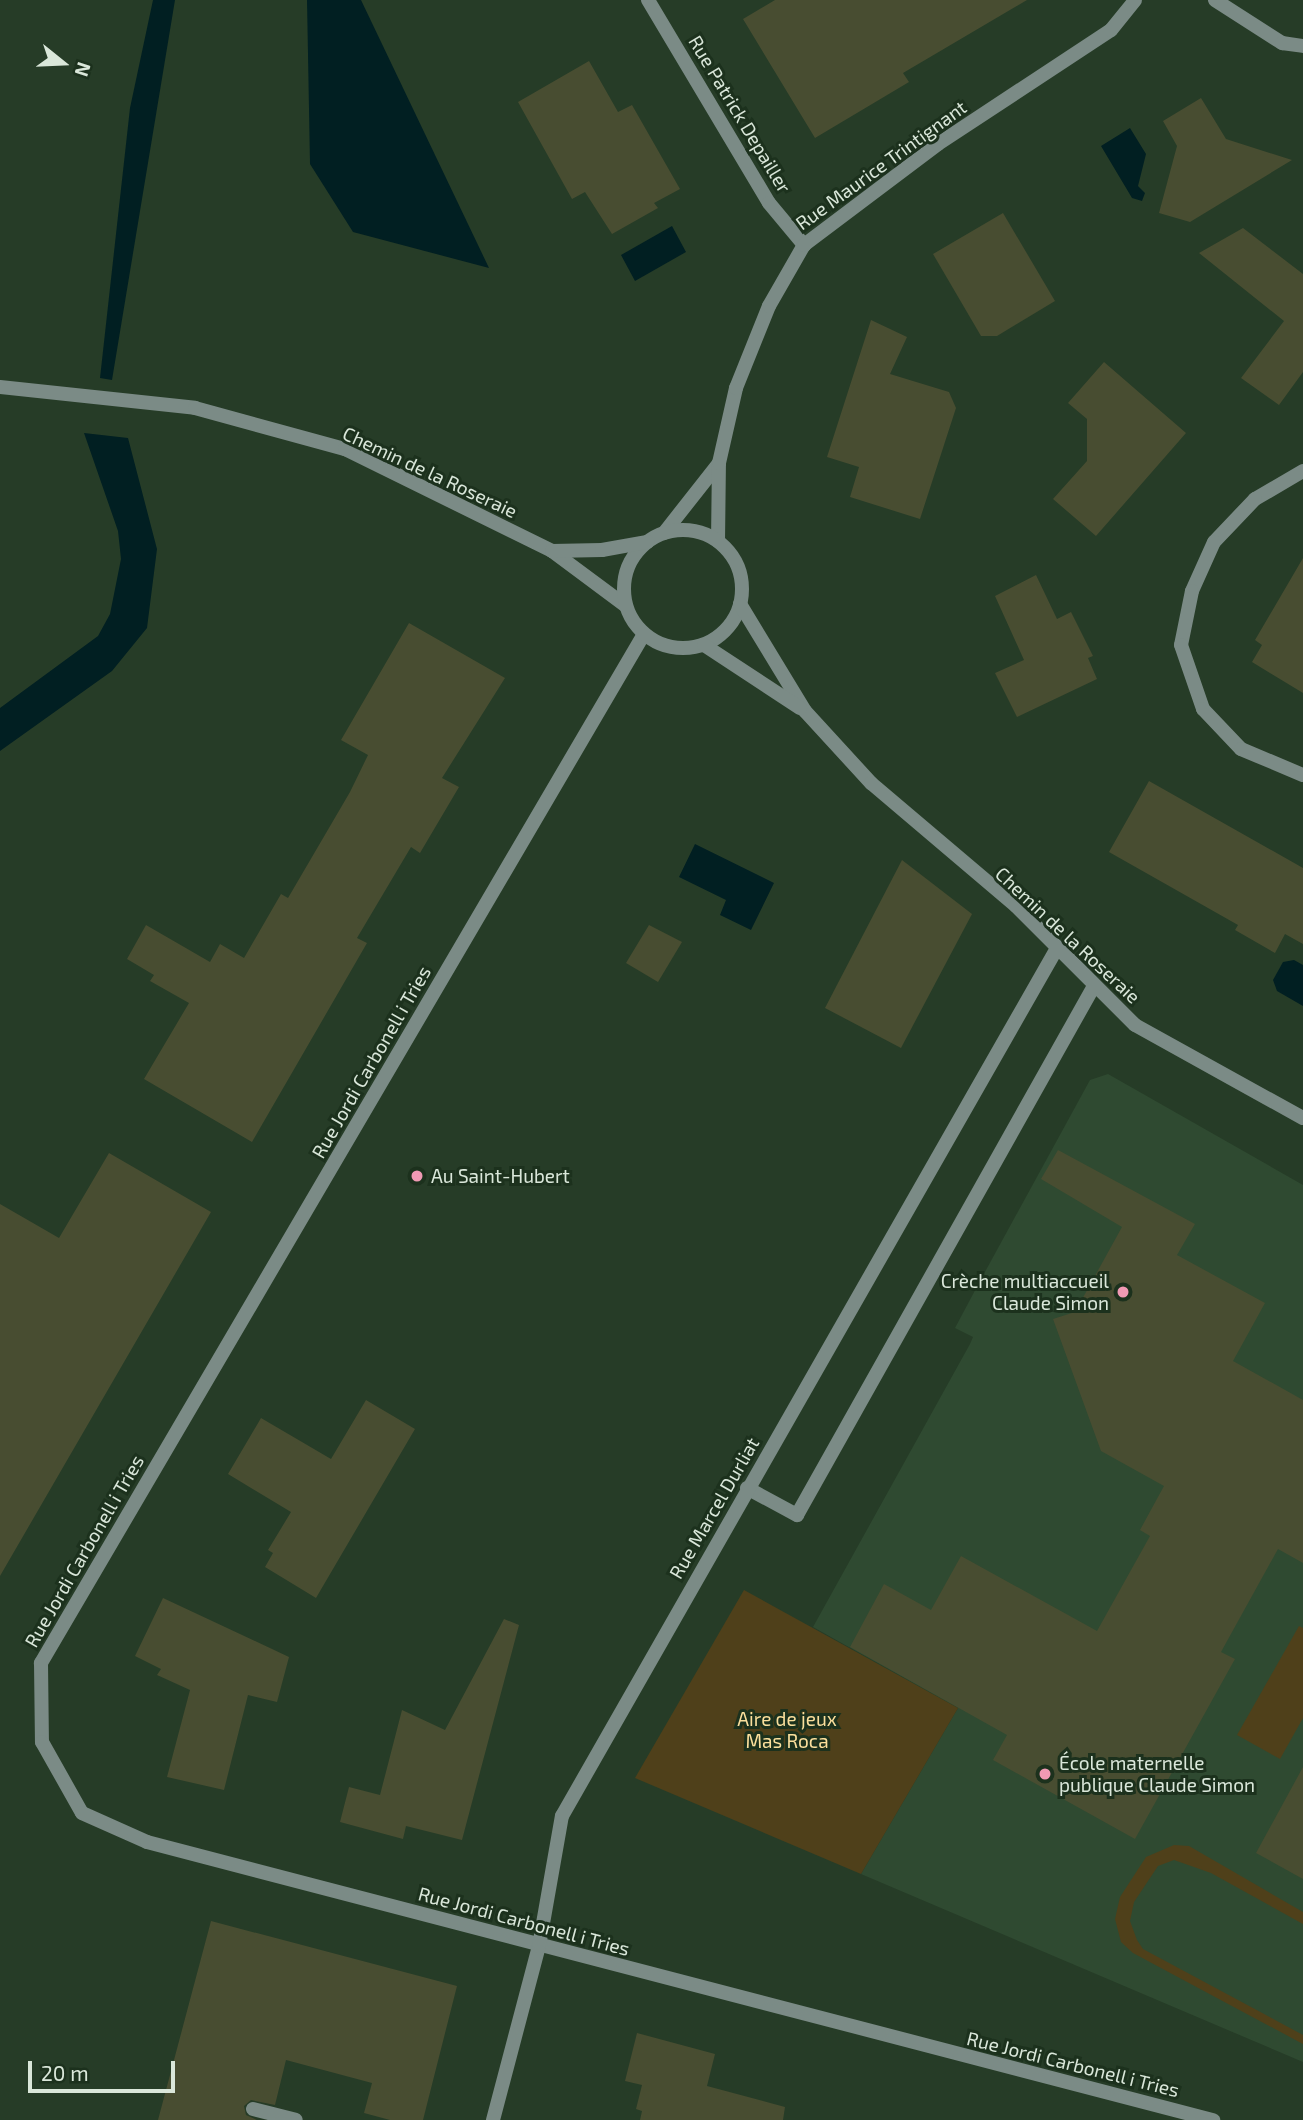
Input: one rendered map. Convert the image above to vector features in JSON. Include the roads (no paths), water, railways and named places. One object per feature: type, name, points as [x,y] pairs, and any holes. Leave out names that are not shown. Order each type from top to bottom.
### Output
[{"type":"street","name":"Rue Patrick Depailler","points":[[648,0],[769,203],[804,245]]},
{"type":"street","name":"Rue Maurice Trintignant","points":[[718,541],[719,463],[736,388],[769,306],[804,245],[938,144],[1111,30],[1135,0]]},
{"type":"street","points":[[1215,0],[1282,43],[1303,46]]},
{"type":"street","name":"Chemin de la Roseraie","points":[[0,387],[195,408],[345,449],[552,551],[625,606]]},
{"type":"street","name":"Rue Maurice Trintignant","points":[[664,533],[719,463]]},
{"type":"street","points":[[1303,471],[1255,499],[1214,542],[1192,591],[1181,645],[1203,709],[1241,749],[1303,775]]},
{"type":"street","points":[[682,530],[718,541],[738,569],[740,604],[720,636],[704,645],[673,648],[644,634],[625,606],[626,570],[647,542],[664,533],[682,530]]},
{"type":"street","name":"Chemin de la Roseraie","points":[[552,551],[602,550],[647,542]]},
{"type":"street","name":"Chemin de la Roseraie","points":[[740,604],[805,711],[871,783],[1016,906],[1056,950],[1135,1025],[1303,1118]]},
{"type":"street","name":"Rue Jordi Carbonell i Tries","points":[[644,634],[41,1663],[42,1742],[82,1813],[147,1842],[1213,2120]]},
{"type":"street","name":"Chemin de la Roseraie","points":[[704,645],[805,711]]},
{"type":"street","name":"Rue Marcel Durliat","points":[[493,2120],[539,1946],[562,1816],[1056,950]]},
{"type":"street","points":[[747,1488],[797,1515],[1094,986]]},
{"type":"street","points":[[253,2109],[296,2120]]},
{"type":"water","points":[[153,0],[175,0],[112,380],[100,378],[130,108]]},
{"type":"water","points":[[307,0],[361,0],[489,268],[353,232],[310,164]]},
{"type":"water","points":[[1130,128],[1146,154],[1138,186],[1145,193],[1142,201],[1132,198],[1101,146]]},
{"type":"water","points":[[672,226],[686,252],[635,281],[621,255]]},
{"type":"water","points":[[84,433],[128,438],[157,549],[147,628],[112,671],[0,751],[0,708],[98,636],[110,614],[121,559],[118,531]]},
{"type":"water","points":[[695,844],[774,883],[751,930],[720,915],[726,900],[679,877]]},
{"type":"water","points":[[1294,960],[1303,965],[1303,1006],[1277,991],[1273,980],[1283,962]]},
{"type":"place","name":"Au Saint-Hubert","points":[[417,1176]]},
{"type":"place","name":"Crèche multiaccueil Claude Simon","points":[[1123,1292]]},
{"type":"place","name":"École maternelle publique Claude Simon","points":[[1045,1774]]},
{"type":"park label","name":"Aire de jeux Mas Roca","points":[[787,1730]]}]
